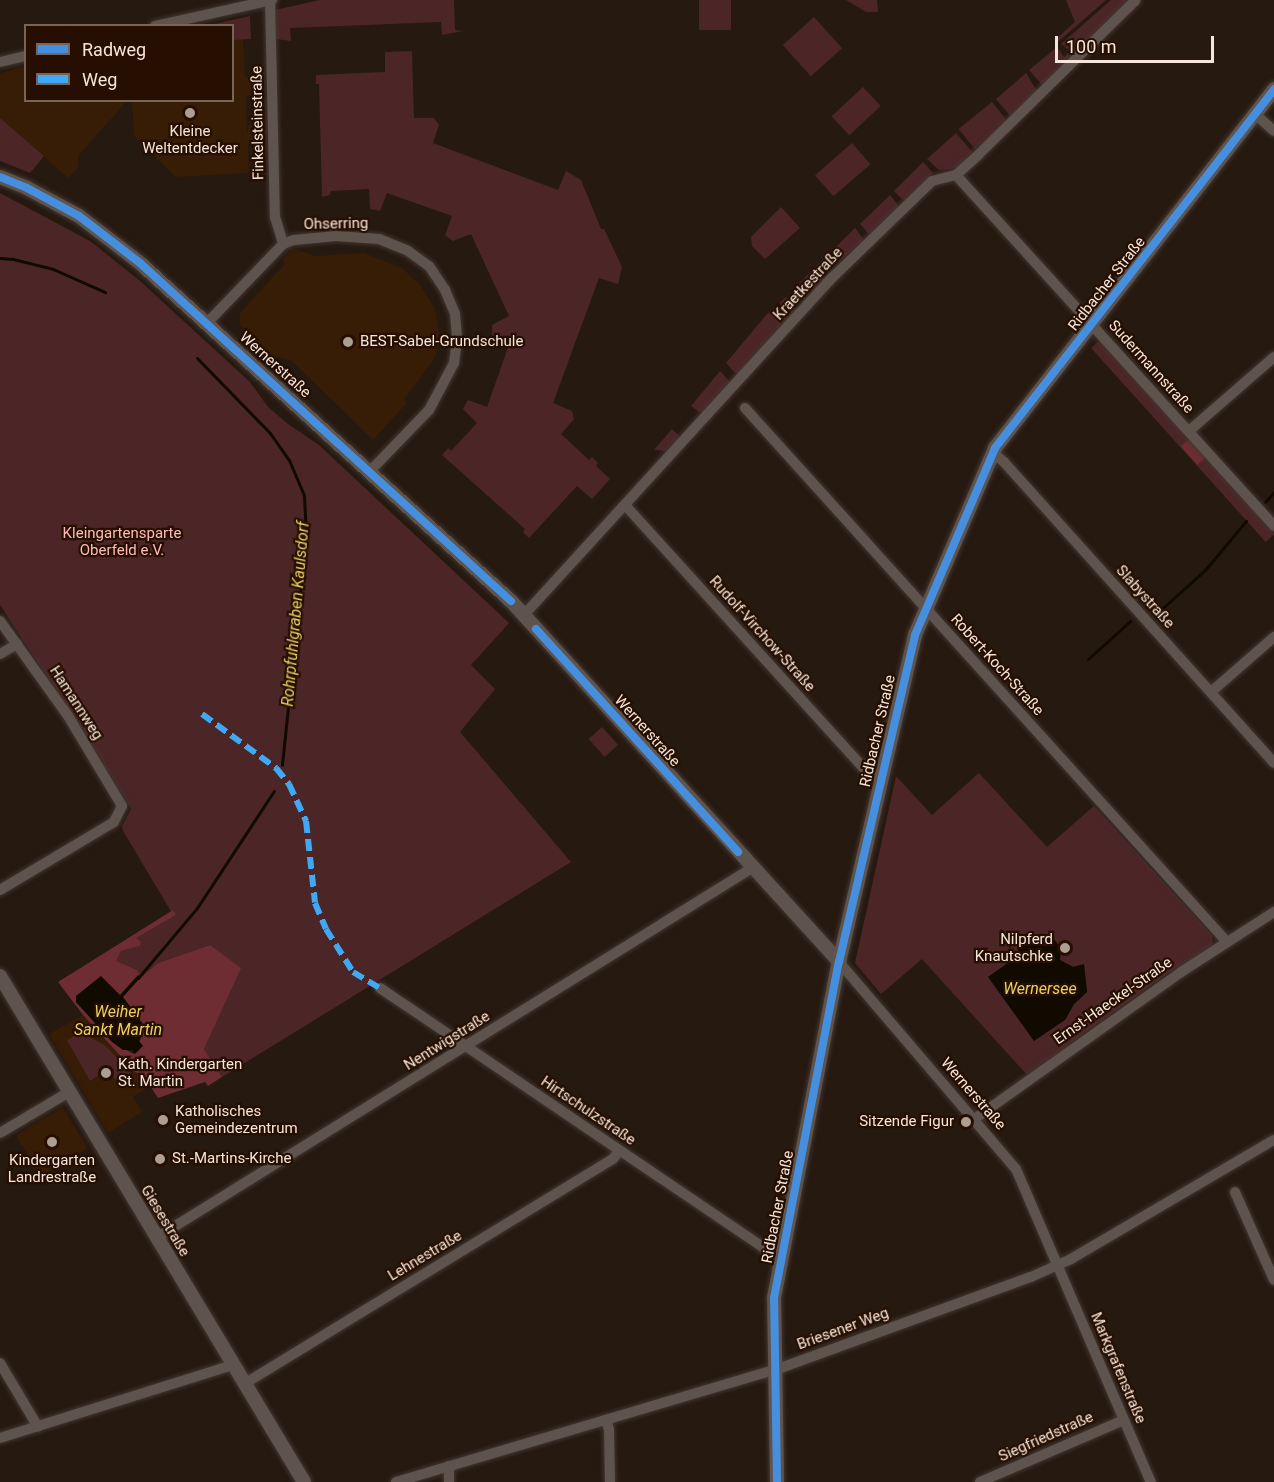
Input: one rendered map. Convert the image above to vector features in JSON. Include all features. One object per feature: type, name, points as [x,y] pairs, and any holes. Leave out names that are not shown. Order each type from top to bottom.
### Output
[{"type":"street","points":[[164,24],[271,0]]},
{"type":"street","name":"Finkelsteinstraße","points":[[271,0],[275,217],[282,244]]},
{"type":"street","name":"Kraetkestraße","points":[[524,615],[834,276],[932,182],[956,175],[1136,0]]},
{"type":"street","points":[[0,62],[24,56]]},
{"type":"street","name":"Ridbacher Straße","points":[[777,1482],[774,1298],[839,962],[915,635],[993,453],[1274,89]]},
{"type":"street","points":[[1255,114],[1274,131]]},
{"type":"street","name":"Sudermannstraße","points":[[956,175],[1274,526]]},
{"type":"street","name":"Wernerstraße","points":[[0,177],[51,201],[105,234],[207,322],[524,615],[839,962],[1022,1179],[1059,1266]]},
{"type":"street","name":"Ohserring","points":[[282,244],[336,236],[379,239],[408,251],[429,266],[445,290],[455,314],[457,339],[454,363],[443,388],[429,410],[370,471]]},
{"type":"street","points":[[207,322],[282,244]]},
{"type":"street","points":[[1189,431],[1274,357]]},
{"type":"street","name":"Robert-Koch-Straße","points":[[745,408],[1227,942]]},
{"type":"street","name":"Slabystraße","points":[[993,453],[1004,462],[1274,763]]},
{"type":"street","name":"Rudolf-Virchow-Straße","points":[[625,505],[869,774],[881,777]]},
{"type":"street","name":"Hamannweg","points":[[0,621],[68,716],[122,806],[114,822],[0,890]]},
{"type":"street","points":[[1211,692],[1274,637]]},
{"type":"street","points":[[0,654],[17,644]]},
{"type":"street","name":"Nentwigstraße","points":[[156,1238],[752,868]]},
{"type":"street","name":"Ernst-Haeckel-Straße","points":[[973,1120],[1227,942],[1274,912]]},
{"type":"street","name":"Giesestraße","points":[[0,976],[304,1482]]},
{"type":"street","name":"Hirtschulzstraße","points":[[380,988],[765,1249],[783,1253]]},
{"type":"street","points":[[0,1133],[69,1092]]},
{"type":"street","name":"Briesener Weg","points":[[396,1482],[775,1370],[1059,1266],[1274,1140]]},
{"type":"street","name":"Lehnestraße","points":[[244,1384],[613,1159],[619,1151]]},
{"type":"street","points":[[1235,1192],[1274,1280]]},
{"type":"street","name":"Markgrafenstraße","points":[[1059,1266],[1151,1482]]},
{"type":"street","points":[[0,1363],[38,1427]]},
{"type":"street","points":[[0,1438],[233,1365]]},
{"type":"street","points":[[606,1420],[609,1430],[610,1482]]},
{"type":"street","name":"Siegfriedstraße","points":[[980,1482],[1124,1420]]},
{"type":"street","points":[[448,1482],[449,1466]]},
{"type":"shaded area","name":"Kleine Weltentdecker","points":[[243,39],[245,77],[251,77],[252,96],[246,97],[247,134],[249,125],[253,125],[254,144],[248,144],[249,173],[176,177],[134,136],[132,102],[234,102],[234,40]]},
{"type":"shaded area","points":[[24,67],[24,102],[126,102],[79,155],[78,168],[68,178],[0,118],[0,73]]},
{"type":"shaded area","name":"BEST-Sabel-Grundschule","points":[[293,248],[315,256],[364,253],[402,268],[421,286],[435,309],[439,333],[436,356],[404,400],[407,403],[373,440],[292,361],[272,355],[240,325],[240,313],[285,264],[282,260]]},
{"type":"shaded area","points":[[1189,439],[1206,458],[1198,465],[1181,446]]},
{"type":"shaded area","points":[[173,910],[176,915],[136,938],[141,942],[140,946],[121,951],[116,961],[137,970],[141,977],[158,963],[210,945],[241,968],[204,1049],[222,1077],[208,1086],[205,1082],[158,1098],[143,1075],[135,1072],[83,1015],[58,982]],"holes":[[[76,996],[142,1036],[134,1054],[117,1045],[76,1002]]]},
{"type":"shaded area","name":"Kath. Kindergarten St. Martin","points":[[83,1015],[135,1072],[143,1075],[150,1086],[133,1097],[142,1112],[108,1133],[49,1034]]},
{"type":"shaded area","name":"Kindergarten Landrestraße","points":[[63,1107],[88,1148],[41,1176],[16,1135]]},
{"type":"green space","points":[[320,0],[454,0],[455,30],[463,31],[442,35],[441,22],[290,28],[291,41],[276,39],[275,10]]},
{"type":"green space","points":[[699,0],[731,0],[731,30],[699,30]]},
{"type":"green space","points":[[846,0],[877,0],[878,12],[866,12]]},
{"type":"green space","points":[[1066,0],[1106,0],[1059,41],[1056,39],[1075,22]]},
{"type":"green space","points":[[1111,0],[1133,0],[1042,85],[1029,70],[1057,47],[1064,57],[1070,51],[1061,44]]},
{"type":"green space","points":[[250,16],[251,39],[234,40],[234,24],[214,24]]},
{"type":"green space","points":[[814,17],[842,48],[811,76],[783,45]]},
{"type":"green space","points":[[412,51],[414,118],[434,118],[439,125],[433,143],[558,190],[566,171],[581,180],[601,229],[604,229],[622,267],[618,284],[599,278],[553,403],[572,411],[574,419],[561,434],[589,460],[592,457],[598,463],[596,466],[610,479],[592,499],[577,486],[529,538],[523,532],[525,529],[442,455],[448,448],[451,451],[477,423],[463,409],[468,400],[487,407],[510,342],[492,335],[492,325],[509,316],[471,234],[453,241],[445,235],[452,216],[387,193],[380,211],[370,209],[369,189],[331,191],[330,195],[322,197],[319,84],[316,84],[316,75],[385,72],[385,52]]},
{"type":"green space","points":[[1026,73],[1038,93],[1012,118],[996,99]]},
{"type":"green space","points":[[863,87],[881,106],[849,135],[832,116]]},
{"type":"green space","points":[[992,102],[1008,122],[975,149],[959,129]]},
{"type":"green space","points":[[0,118],[44,156],[30,173],[0,161]]},
{"type":"green space","points":[[956,133],[974,154],[958,168],[939,170],[927,159]]},
{"type":"green space","points":[[852,143],[870,164],[833,196],[815,175]]},
{"type":"green space","points":[[923,162],[933,173],[905,200],[902,199],[894,191]]},
{"type":"green space","name":"Kleingartensparte Oberfeld e.V.","points":[[0,193],[90,241],[139,280],[250,382],[268,407],[319,445],[509,623],[471,665],[495,689],[460,732],[571,862],[222,1077],[204,1049],[240,968],[210,945],[158,963],[140,978],[137,970],[115,961],[121,951],[140,946],[135,938],[176,915],[172,913],[123,831],[122,826],[131,809],[0,605]]},
{"type":"green space","points":[[890,195],[899,206],[871,233],[868,233],[860,224]]},
{"type":"green space","points":[[781,207],[800,228],[765,259],[752,246],[751,237]]},
{"type":"green space","points":[[855,228],[864,240],[842,259],[834,249]]},
{"type":"green space","points":[[819,263],[828,275],[805,301],[793,290]]},
{"type":"green space","points":[[786,297],[796,310],[738,374],[735,373],[726,363],[766,315]]},
{"type":"green space","points":[[1100,340],[1274,533],[1266,542],[1091,348]]},
{"type":"green space","points":[[720,371],[730,382],[703,412],[699,412],[691,406]]},
{"type":"green space","points":[[672,429],[680,437],[666,451],[654,450]]},
{"type":"green space","points":[[602,727],[618,745],[605,757],[589,739]]},
{"type":"green space","points":[[979,773],[1047,847],[1094,806],[1212,935],[1213,945],[1167,974],[1027,1075],[922,959],[881,994],[855,963],[896,776],[932,815]],"holes":[[[1029,938],[1033,944],[1048,946],[1054,939],[1060,960],[1073,967],[1084,965],[1087,992],[1074,1004],[1065,1020],[988,977],[1021,954]]]},
{"type":"green space","points":[[81,1032],[106,1046],[134,1077],[123,1084],[104,1071],[90,1081],[67,1040]]},
{"type":"water","name":"Wernersee","points":[[1029,938],[1033,944],[1048,946],[1054,939],[1061,949],[1060,960],[1073,967],[1084,964],[1087,992],[1074,1004],[1065,1020],[1034,1041],[988,977],[1021,954],[1017,948]]},
{"type":"water","name":"Weiher Sankt Martin","points":[[138,975],[140,978],[123,997],[143,1024],[139,1041],[143,1046],[135,1054],[132,1050],[123,1050],[112,1042],[76,1002],[76,996],[101,976],[120,995]]},
{"type":"waterway","name":"Rohrpfuhlgraben Kaulsdorf","points":[[0,258],[53,269],[105,292]]},
{"type":"waterway","name":"Rohrpfuhlgraben Kaulsdorf","points":[[197,358],[270,433],[289,460],[304,496],[306,536],[282,765]]},
{"type":"waterway","points":[[1265,502],[1274,492]]},
{"type":"waterway","points":[[1156,614],[1205,570],[1246,521]]},
{"type":"waterway","points":[[1088,659],[1130,621]]},
{"type":"waterway","name":"Rohrpfuhlgraben Kaulsdorf","points":[[138,978],[197,908],[274,791]]},
{"type":"marked path","points":[[202,714],[276,768],[289,784],[306,821],[315,903],[326,929],[353,972],[380,988]]},
{"type":"cycle path","points":[[777,1482],[774,1298],[839,962],[915,635],[995,448],[1274,89]]},
{"type":"cycle path","points":[[0,177],[27,188],[79,216],[140,263],[511,601]]},
{"type":"cycle path","points":[[536,629],[738,852]]},
{"type":"place","name":"Kleine Weltentdecker","points":[[190,113]]},
{"type":"place","name":"BEST-Sabel-Grundschule","points":[[348,342]]},
{"type":"place","name":"Nilpferd Knautschke","points":[[1065,948]]},
{"type":"place","name":"Kath. Kindergarten St. Martin","points":[[106,1073]]},
{"type":"place","name":"Katholisches Gemeindezentrum","points":[[163,1120]]},
{"type":"place","name":"Sitzende Figur","points":[[966,1122]]},
{"type":"place","name":"Kindergarten Landrestraße","points":[[52,1142]]},
{"type":"place","name":"St.-Martins-Kirche","points":[[160,1159]]}]
